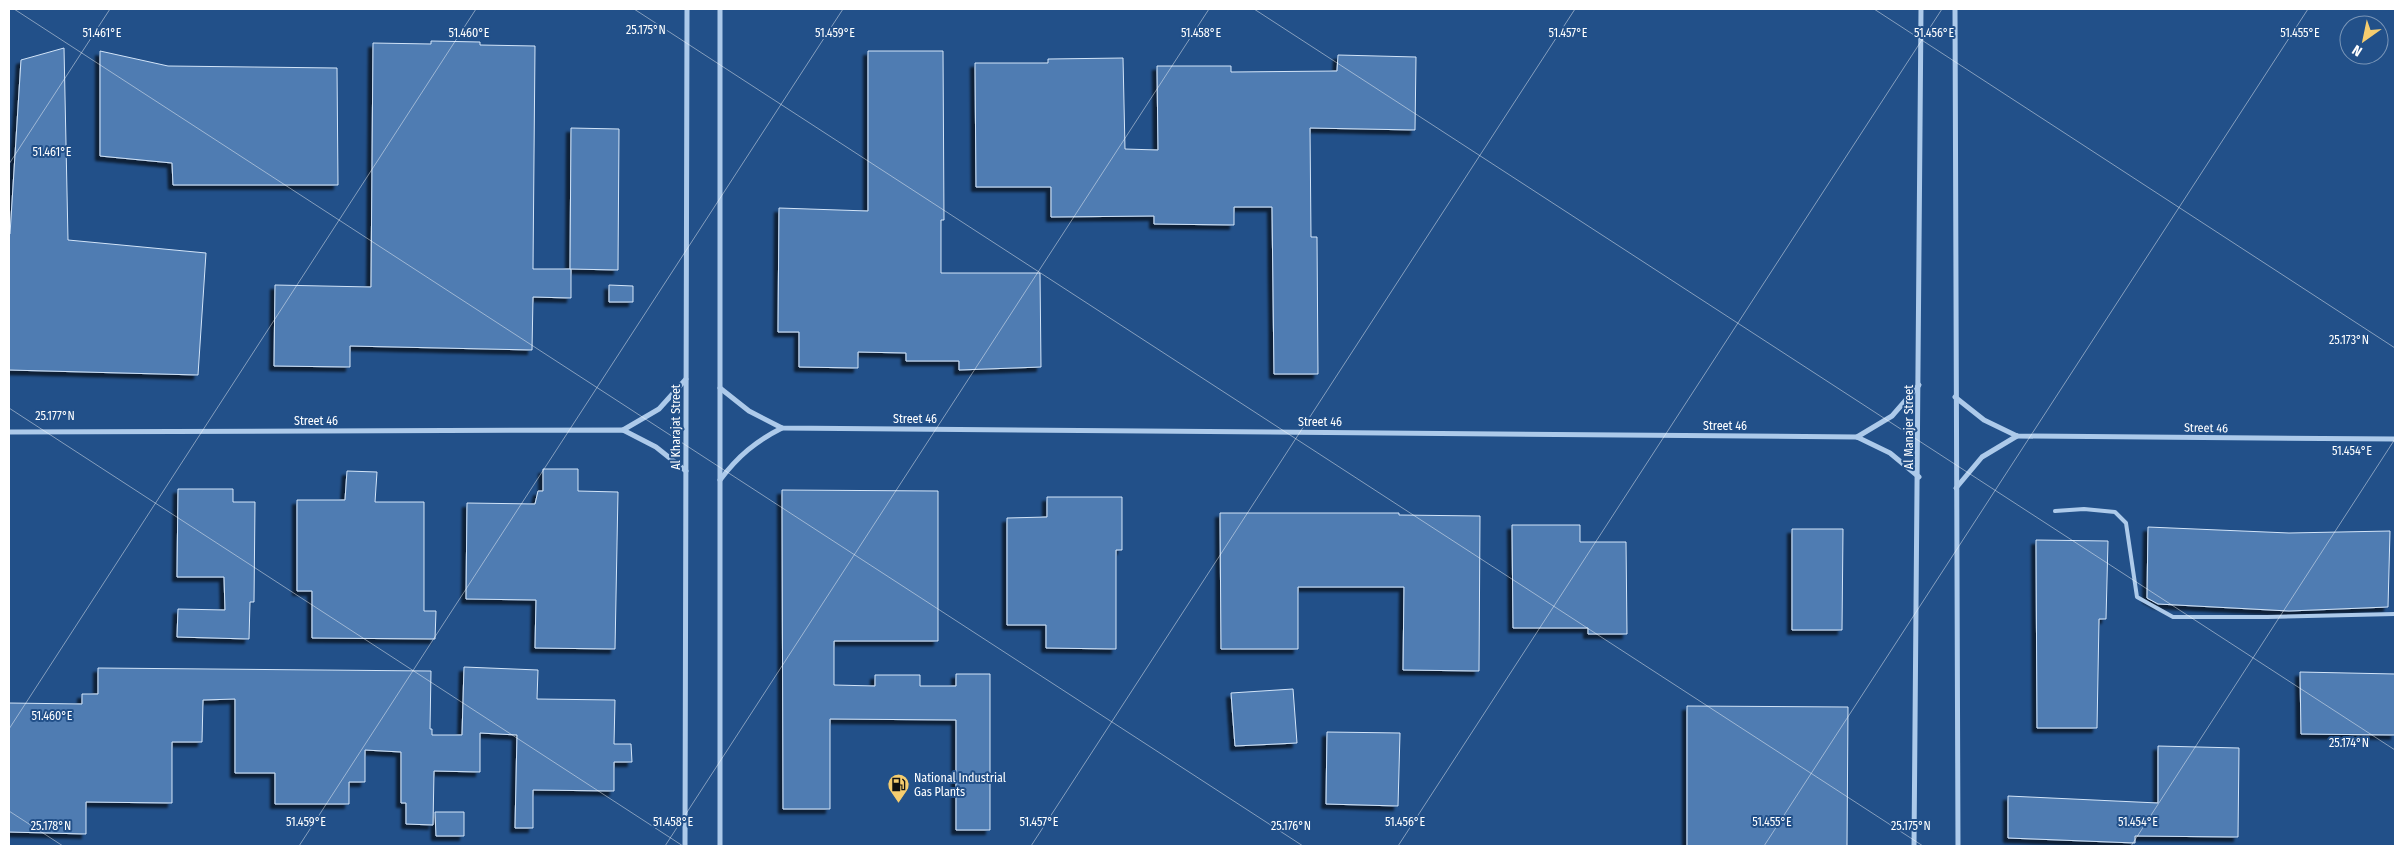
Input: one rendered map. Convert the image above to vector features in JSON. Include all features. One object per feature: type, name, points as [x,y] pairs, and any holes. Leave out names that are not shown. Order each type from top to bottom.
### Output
[{"type":"street","name":"Al Kharajat Street","points":[[684,845],[687,9]]},
{"type":"street","points":[[720,9],[720,846]]},
{"type":"street","name":"Al Manajer Street","points":[[1913,845],[1919,477],[1921,9]]},
{"type":"street","points":[[1954,9],[1958,846]]},
{"type":"street","points":[[623,430],[659,409],[686,378]]},
{"type":"street","points":[[1857,437],[1892,416],[1919,384]]},
{"type":"street","name":"Street 46","points":[[720,388],[749,411],[782,428],[1857,437],[1890,453],[1919,477]]},
{"type":"street","name":"Street 46","points":[[1956,396],[1984,420],[2017,436],[2395,440]]},
{"type":"street","name":"Street 46","points":[[720,480],[747,449],[764,437],[782,428]]},
{"type":"street","name":"Street 46","points":[[9,432],[623,430],[656,447],[686,471]]},
{"type":"street","points":[[1956,489],[1982,457],[2017,436]]},
{"type":"lane","points":[[2055,511],[2084,509],[2116,512],[2126,523],[2137,597],[2173,616],[2267,617],[2395,614]]},
{"type":"building","points":[[431,41],[480,42],[480,45],[535,46],[533,269],[571,269],[571,298],[533,297],[532,350],[350,346],[350,367],[274,366],[275,285],[371,287],[373,43],[431,44]]},
{"type":"building","points":[[64,48],[68,240],[206,253],[198,375],[9,370],[9,234],[21,60]]},
{"type":"building","points":[[100,51],[168,66],[337,68],[338,185],[173,185],[172,163],[100,156]]},
{"type":"building","points":[[868,51],[943,51],[944,220],[941,220],[941,273],[1040,273],[1041,367],[959,370],[959,361],[906,361],[906,353],[858,352],[858,368],[799,367],[799,332],[778,332],[779,208],[868,211]]},
{"type":"building","points":[[1338,55],[1416,57],[1415,130],[1310,128],[1311,237],[1317,237],[1318,374],[1274,374],[1272,207],[1234,207],[1234,225],[1154,224],[1154,216],[1051,217],[1051,187],[976,187],[975,63],[1048,63],[1048,59],[1123,58],[1125,149],[1158,150],[1157,66],[1231,66],[1231,72],[1337,71]]},
{"type":"building","points":[[571,128],[619,129],[618,270],[570,269]]},
{"type":"building","points":[[609,285],[633,286],[633,302],[609,302]]},
{"type":"building","points":[[543,469],[578,469],[578,491],[618,492],[615,649],[535,648],[536,600],[466,599],[467,503],[535,504],[538,491],[543,491]]},
{"type":"building","points":[[347,471],[377,472],[375,502],[424,502],[424,611],[436,611],[435,639],[312,638],[312,591],[297,591],[297,500],[345,500]]},
{"type":"building","points":[[178,489],[233,489],[233,502],[255,502],[254,602],[250,602],[249,639],[177,637],[178,609],[225,610],[224,577],[177,577]]},
{"type":"building","points":[[782,490],[938,491],[938,641],[834,641],[834,685],[875,686],[875,675],[920,675],[920,686],[956,686],[956,674],[990,674],[990,830],[956,830],[956,720],[830,719],[830,809],[783,809]]},
{"type":"building","points":[[1047,497],[1122,497],[1122,550],[1116,550],[1116,649],[1046,648],[1046,625],[1007,625],[1007,518],[1047,517]]},
{"type":"building","points":[[1220,513],[1399,513],[1399,515],[1480,516],[1479,671],[1403,670],[1404,587],[1298,587],[1298,649],[1221,649]]},
{"type":"building","points":[[1512,525],[1580,525],[1580,542],[1626,542],[1627,634],[1588,634],[1588,628],[1513,628]]},
{"type":"building","points":[[2148,527],[2289,533],[2390,531],[2388,607],[2289,611],[2158,604],[2147,598]]},
{"type":"building","points":[[1792,529],[1843,529],[1842,630],[1792,630]]},
{"type":"building","points":[[2036,540],[2108,541],[2106,619],[2099,619],[2097,728],[2037,728]]},
{"type":"building","points":[[464,667],[538,670],[537,699],[615,700],[614,744],[631,744],[632,762],[614,762],[614,791],[533,790],[533,828],[515,828],[517,735],[480,733],[480,772],[434,771],[433,825],[406,824],[406,803],[401,803],[401,752],[365,750],[365,782],[349,782],[349,804],[275,804],[275,773],[235,773],[235,699],[203,700],[202,742],[172,742],[172,803],[86,802],[86,834],[9,832],[9,703],[82,704],[82,694],[98,694],[98,668],[431,671],[430,729],[432,729],[432,735],[462,735]]},
{"type":"building","points":[[2300,672],[2395,674],[2395,735],[2301,734]]},
{"type":"building","points":[[1293,689],[1297,743],[1235,746],[1231,693]]},
{"type":"building","points":[[1687,706],[1848,707],[1847,846],[1687,846]]},
{"type":"building","points":[[1327,732],[1400,733],[1398,806],[1326,804]]},
{"type":"building","points":[[2158,746],[2239,748],[2238,837],[2135,836],[2135,843],[2008,838],[2008,796],[2158,803]]},
{"type":"building","points":[[435,812],[464,812],[464,836],[436,836]]},
{"type":"place","name":"National Industrial Gas Plants","points":[[898,804]]}]
